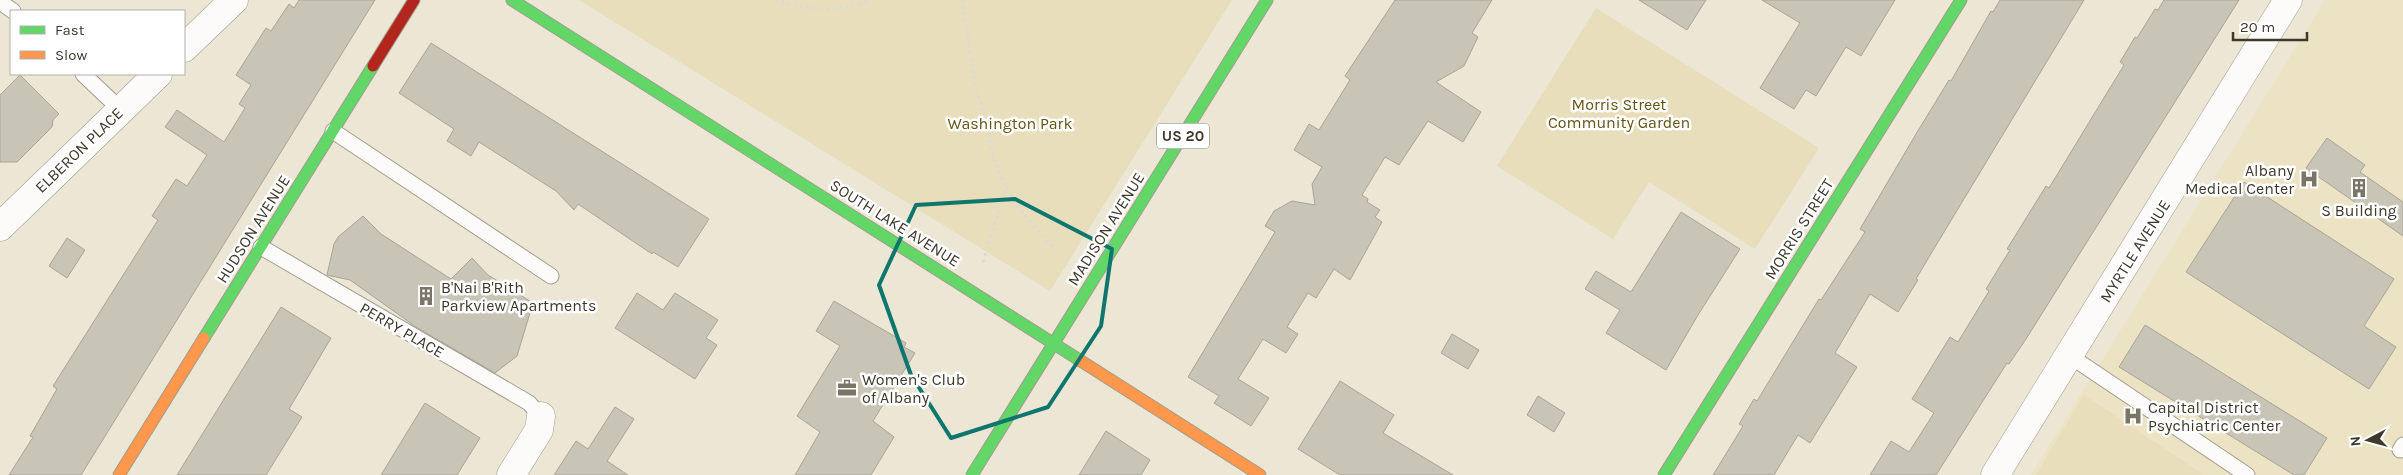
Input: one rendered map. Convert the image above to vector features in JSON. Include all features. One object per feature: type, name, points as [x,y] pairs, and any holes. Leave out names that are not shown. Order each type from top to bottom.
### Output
[{"type":"street","points":[[185,47],[234,0]]},
{"type":"street","name":"HUDSON AVENUE","points":[[119,475],[414,0]]},
{"type":"street","name":"SOUTH LAKE AVENUE","points":[[512,0],[1260,475]]},
{"type":"street","name":"MADISON AVENUE","points":[[972,475],[1267,0]]},
{"type":"street","name":"MORRIS STREET","points":[[1664,475],[1961,0]]},
{"type":"street","name":"MYRTLE AVENUE","points":[[1995,475],[2288,0]]},
{"type":"street","name":"ELBERON PLACE","points":[[0,227],[157,75]]},
{"type":"street","points":[[511,475],[539,430],[541,416]]},
{"type":"lane","points":[[0,2],[12,10]]},
{"type":"lane","points":[[84,75],[121,110]]},
{"type":"lane","points":[[332,131],[551,276]]},
{"type":"lane","name":"PERRY PLACE","points":[[261,247],[529,403],[541,416]]},
{"type":"lane","points":[[2070,356],[2247,475]]},
{"type":"path","points":[[775,0],[804,7],[830,10],[860,4],[867,0]]},
{"type":"path","points":[[962,0],[976,90],[986,120],[994,160],[1006,187],[1042,237],[1056,250]]},
{"type":"path","points":[[983,262],[1006,187]]},
{"type":"highlighted area","points":[[1015,199],[1112,249],[1101,326],[1048,407],[951,438],[911,375],[879,285],[916,205]]},
{"type":"shaded area","name":"Albany Medical Center","points":[[2325,0],[2403,0],[2403,475],[2031,475]]},
{"type":"green space","name":"Washington Park","points":[[579,0],[1232,0],[1050,291]]},
{"type":"green space","name":"Morris Street Community Garden","points":[[1596,8],[1819,148],[1755,249],[1649,182],[1613,239],[1497,166]]},
{"type":"green space","points":[[2084,395],[2204,475],[2036,475]]},
{"type":"building","points":[[299,0],[375,0],[81,475],[9,475],[33,437],[30,436],[57,389],[53,386],[158,220],[152,216],[176,179],[187,186],[207,155],[165,127],[177,110],[224,142],[245,108],[239,104],[251,85],[236,75],[266,28],[271,31],[289,4],[294,8]]},
{"type":"building","points":[[1395,0],[1492,0],[1472,33],[1478,37],[1464,66],[1436,82],[1481,112],[1463,142],[1428,121],[1399,165],[1385,157],[1362,195],[1368,199],[1367,202],[1380,210],[1375,217],[1382,222],[1350,280],[1334,269],[1316,298],[1308,293],[1287,327],[1298,334],[1286,353],[1263,339],[1238,379],[1269,398],[1251,426],[1214,403],[1219,396],[1188,377],[1275,232],[1265,226],[1274,211],[1292,201],[1315,205],[1312,184],[1322,167],[1294,150],[1309,124],[1319,130],[1350,80],[1345,76]]},
{"type":"building","points":[[1639,0],[1706,0],[1687,30]]},
{"type":"building","points":[[1762,0],[1895,0],[1861,56],[1846,47],[1816,96],[1806,90],[1794,109],[1760,88],[1800,23]]},
{"type":"building","points":[[2000,0],[2084,0],[1935,247],[1916,279],[1918,280],[1898,312],[1870,294],[1835,353],[1857,367],[1810,443],[1798,435],[1774,475],[1713,475],[1743,426],[1739,424],[1754,399],[1757,401],[1819,299],[1821,300],[1865,232],[1860,229],[1949,80],[1951,81],[1991,11],[1993,12]]},
{"type":"building","points":[[2164,0],[2239,0],[2026,339],[2009,364],[2007,363],[1936,475],[1870,475],[1891,441],[1909,452],[1934,413],[1912,399],[1950,337],[1958,342],[1989,291],[1986,289],[2010,250],[2007,249],[2046,186],[2049,188],[2124,65],[2120,62],[2135,37],[2137,38],[2155,9],[2158,10]]},
{"type":"building","points":[[431,43],[709,219],[678,267],[653,252],[652,254],[578,204],[574,210],[556,191],[479,142],[471,156],[447,141],[454,129],[399,93]]},
{"type":"building","points":[[20,75],[59,114],[53,120],[52,127],[17,162],[0,162],[0,95]]},
{"type":"building","name":"S Building","points":[[2327,138],[2365,165],[2360,172],[2403,202],[2403,236],[2306,168]]},
{"type":"building","points":[[2244,182],[2394,279],[2364,326],[2396,347],[2369,389],[2186,272]]},
{"type":"building","points":[[1681,212],[1740,249],[1666,370],[1606,333],[1620,310],[1585,289],[1596,271],[1631,292]]},
{"type":"building","name":"B'Nai B'Rith Parkview Apartments","points":[[363,216],[381,234],[451,279],[472,258],[488,275],[533,303],[517,356],[495,373],[416,327],[350,280],[327,275],[334,244],[338,237]]},
{"type":"building","points":[[67,238],[85,250],[67,278],[49,266]]},
{"type":"building","points":[[637,293],[663,310],[675,293],[718,320],[706,338],[717,345],[695,379],[615,328]]},
{"type":"building","name":"Women's Club of Albany","points":[[834,301],[906,343],[904,347],[915,353],[873,421],[894,437],[871,475],[795,475],[820,432],[797,416],[840,346],[816,331]]},
{"type":"building","points":[[281,307],[331,338],[289,409],[302,417],[266,475],[177,475]]},
{"type":"building","points":[[2145,325],[2327,438],[2304,475],[2294,475],[2119,367]]},
{"type":"building","points":[[1452,334],[1479,350],[1468,369],[1441,353]]},
{"type":"building","points":[[1340,381],[1394,415],[1383,433],[1453,475],[1340,475],[1298,449]]},
{"type":"building","points":[[1538,396],[1565,413],[1554,432],[1527,415]]},
{"type":"building","points":[[425,403],[480,438],[457,475],[381,475]]},
{"type":"building","points":[[615,407],[634,419],[607,461],[628,475],[554,475],[576,441],[588,449]]},
{"type":"building","points":[[1106,431],[1150,460],[1141,475],[1079,475]]},
{"type":"traffic: fast","points":[[512,0],[1081,361]]},
{"type":"traffic: fast","points":[[972,475],[1267,0]]},
{"type":"traffic: fast","points":[[1664,475],[1961,0]]},
{"type":"traffic: fast","points":[[204,338],[373,66]]},
{"type":"traffic: slow","points":[[119,475],[204,338]]},
{"type":"traffic: slow","points":[[1081,361],[1260,475]]},
{"type":"traffic: jam","points":[[373,66],[414,0]]},
{"type":"place","name":"Albany Medical Center","points":[[2309,179]]},
{"type":"place","name":"S Building","points":[[2359,188]]},
{"type":"place","name":"B'Nai B'Rith Parkview Apartments","points":[[426,296]]},
{"type":"place","name":"Women's Club of Albany","points":[[847,388]]},
{"type":"place","name":"Capital District Psychiatric Center","points":[[2133,416]]}]
